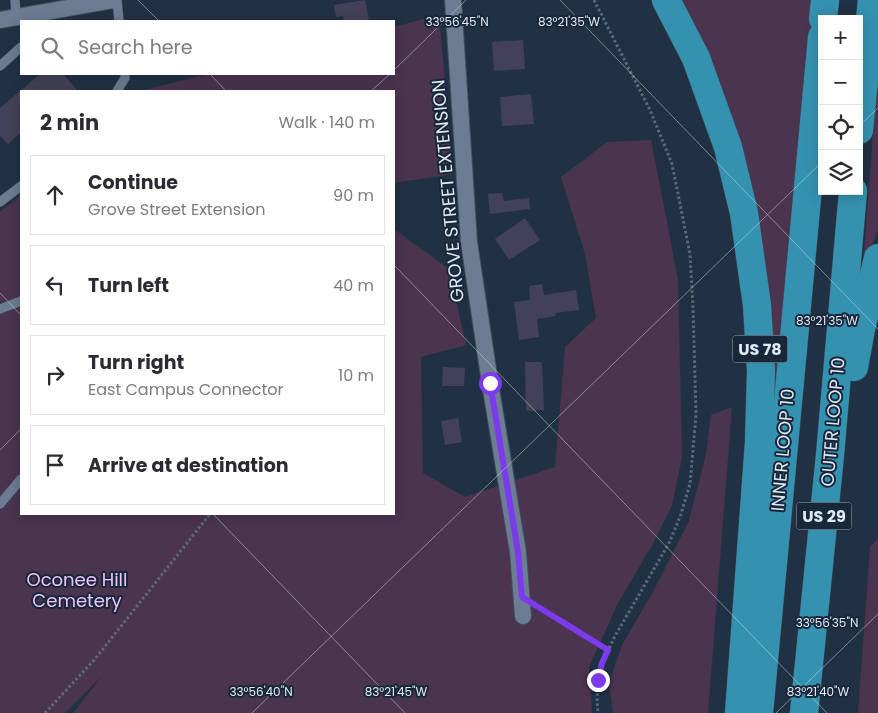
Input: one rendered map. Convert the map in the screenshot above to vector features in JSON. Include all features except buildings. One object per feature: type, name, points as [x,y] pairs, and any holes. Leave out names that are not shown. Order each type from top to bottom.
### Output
[{"type":"highway","name":"US 78","points":[[666,0],[696,58],[728,147],[744,213],[757,305],[761,371],[759,442],[739,713]]},
{"type":"highway","points":[[823,15],[825,0]]},
{"type":"highway","points":[[862,105],[872,0]]},
{"type":"highway","name":"INNER LOOP 10","points":[[759,713],[820,60]]},
{"type":"highway","name":"OUTER LOOP 10","points":[[804,713],[854,195]]},
{"type":"highway","points":[[830,455],[844,423],[861,329],[878,258]]},
{"type":"street","points":[[0,20],[24,18],[115,0]]},
{"type":"street","name":"GROVE STREET EXTENSION","points":[[453,0],[469,242],[518,552],[523,616]]},
{"type":"lane","points":[[15,0],[24,18]]},
{"type":"lane","points":[[115,0],[120,20]]},
{"type":"lane","points":[[0,66],[20,48]]},
{"type":"lane","points":[[118,90],[125,75]]},
{"type":"lane","points":[[0,202],[20,187]]},
{"type":"lane","points":[[0,309],[20,301]]},
{"type":"lane","points":[[0,504],[20,480]]},
{"type":"lane","points":[[0,494],[12,488]]},
{"type":"path","points":[[594,0],[650,110],[672,164],[690,254],[696,415],[690,484],[680,516],[669,543],[602,663],[598,680],[598,713]]},
{"type":"path","points":[[45,713],[95,659],[209,515]]},
{"type":"path","points":[[522,597],[608,650]]},
{"type":"green space","points":[[677,0],[813,0],[806,102],[775,441],[770,328]]},
{"type":"green space","points":[[439,15],[453,174],[395,183],[395,90],[144,90],[204,75],[395,75],[395,27]]},
{"type":"green space","points":[[878,69],[878,230],[868,255],[864,252]]},
{"type":"green space","name":"Oconee Hill Cemetery","points":[[651,140],[678,279],[682,458],[672,505],[651,547],[617,605],[589,667],[592,713],[73,713],[103,675],[65,713],[0,713],[0,212],[20,196],[20,515],[395,515],[395,230],[449,269],[466,345],[421,357],[423,473],[465,497],[555,467],[565,347],[596,318],[585,254],[561,177],[607,142]]},
{"type":"green space","points":[[732,407],[708,713],[613,713],[609,683],[622,645],[654,590],[689,521],[706,454],[711,415]]},
{"type":"green space","points":[[878,539],[878,713],[858,713],[870,546]]},
{"type":"route","points":[[490,383],[518,552],[522,597],[608,650],[602,663],[598,680]]}]
